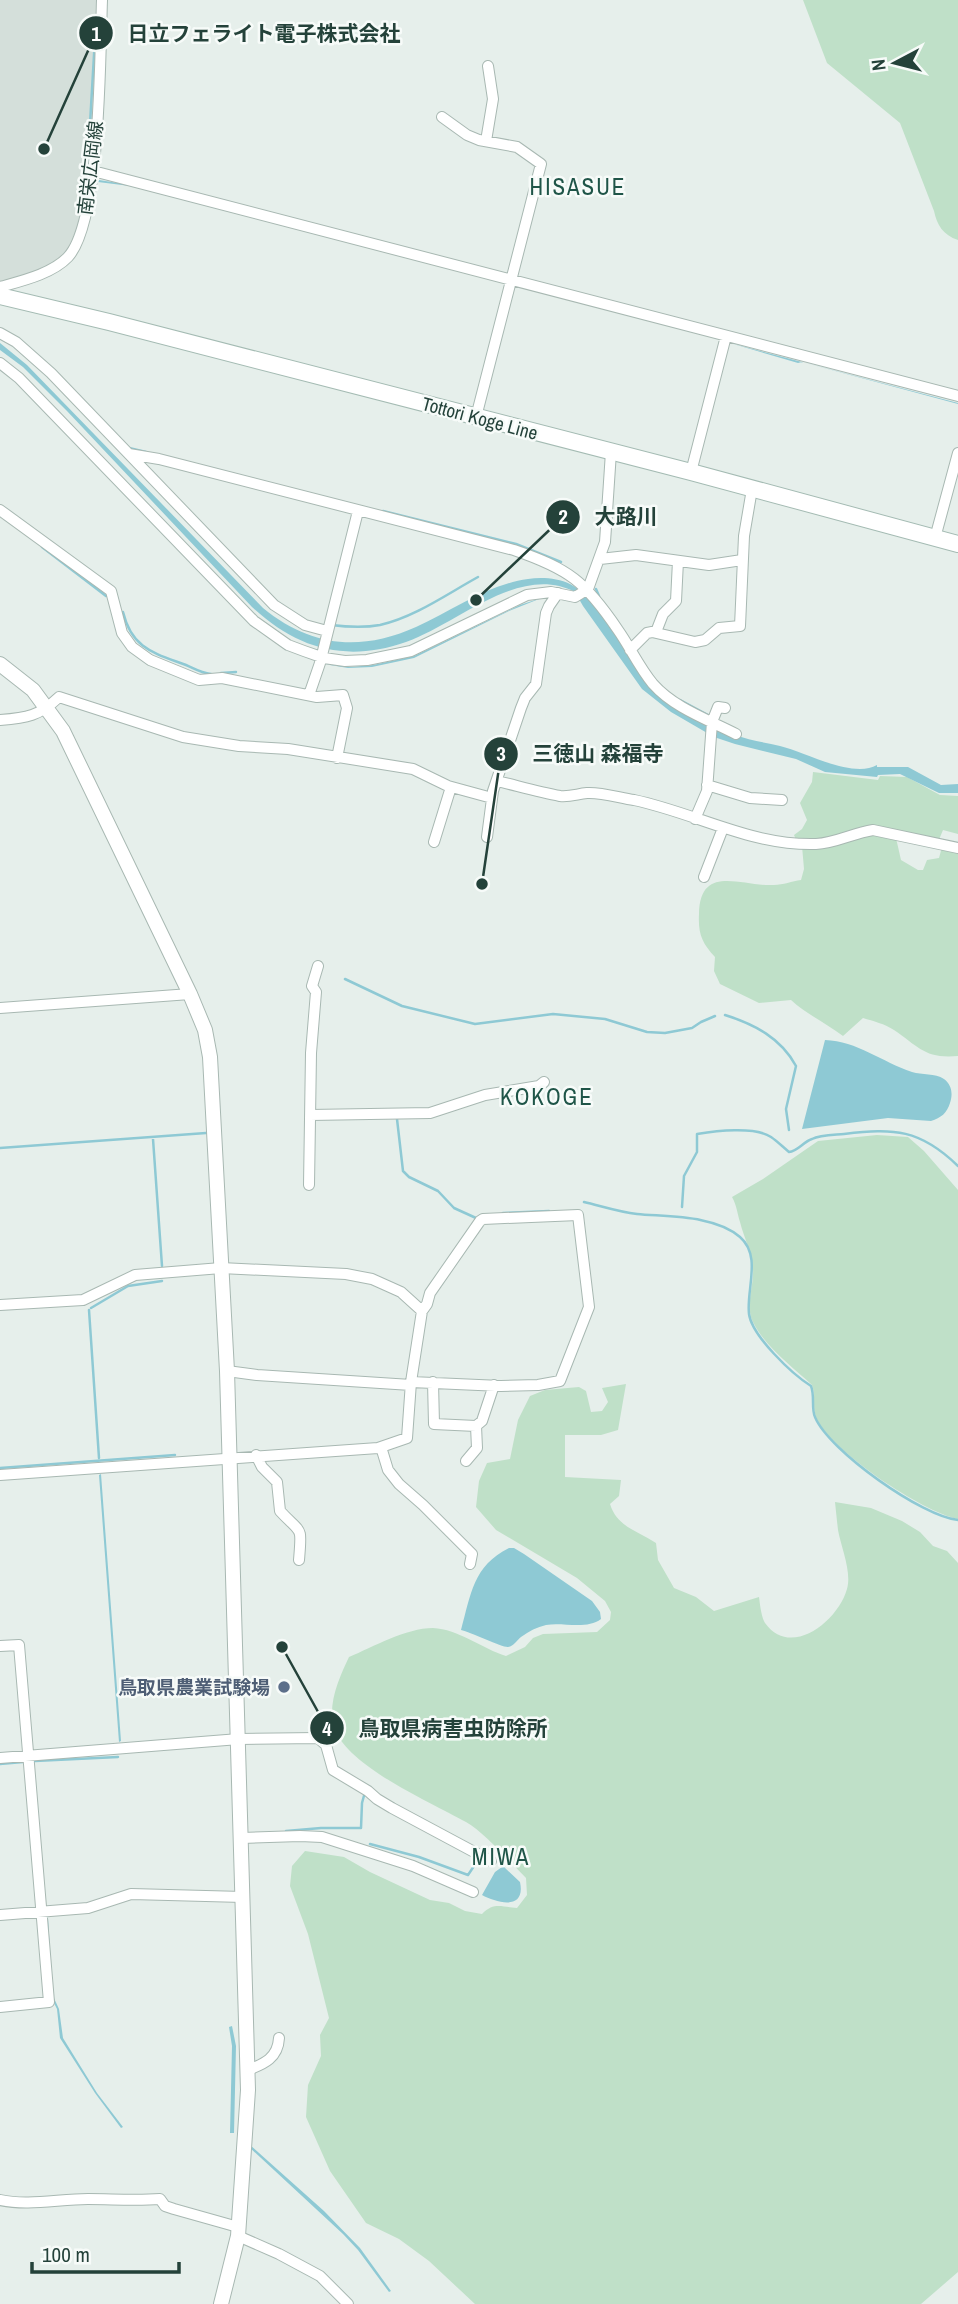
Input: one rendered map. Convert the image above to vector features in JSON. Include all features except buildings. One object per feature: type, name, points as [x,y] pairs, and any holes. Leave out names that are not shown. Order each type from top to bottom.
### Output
[{"type":"main road","name":"Tottori Koge Line","points":[[0,296],[691,472],[958,544]]},
{"type":"street","name":"南栄広岡線","points":[[0,287],[58,266],[70,255],[86,215],[93,171],[102,0]]},
{"type":"street","points":[[486,141],[493,99],[488,66]]},
{"type":"street","points":[[442,117],[467,135],[517,147],[541,164],[476,417]]},
{"type":"street","points":[[93,171],[958,396]]},
{"type":"street","points":[[0,333],[16,342],[51,373],[274,605],[305,625],[327,632]]},
{"type":"street","points":[[691,472],[726,336]]},
{"type":"street","points":[[0,363],[19,378],[254,621],[288,645],[345,661],[404,654],[512,600],[540,593],[583,592]]},
{"type":"street","points":[[583,592],[600,559],[605,542],[611,452]]},
{"type":"street","points":[[935,538],[958,453]]},
{"type":"street","points":[[130,454],[159,459],[514,550],[562,569],[618,630],[654,686],[688,710],[736,734]]},
{"type":"street","points":[[630,650],[647,633],[656,632],[695,642],[705,640],[719,628],[740,626],[744,536],[752,489]]},
{"type":"street","points":[[0,510],[111,592],[122,634],[150,660],[199,680],[222,678],[317,697],[343,695],[346,708],[337,758]]},
{"type":"street","points":[[309,695],[358,511]]},
{"type":"street","points":[[600,559],[636,555],[709,565],[742,560]]},
{"type":"street","points":[[656,632],[663,614],[677,600],[678,561]]},
{"type":"street","points":[[487,837],[492,798],[521,708],[536,684],[546,613],[558,593]]},
{"type":"street","points":[[0,664],[33,690],[63,731],[190,994],[205,1030],[210,1057],[227,1371],[248,2070],[238,2231],[221,2304]]},
{"type":"street","points":[[0,720],[34,716],[59,697],[183,737],[206,742],[288,749],[413,769],[452,787],[492,798]]},
{"type":"street","points":[[695,819],[708,785],[712,722],[719,707],[725,708]]},
{"type":"street","points":[[498,782],[561,796],[588,793],[635,800],[753,837],[782,842],[818,844],[873,830],[958,848]]},
{"type":"street","points":[[708,785],[750,798],[782,800]]},
{"type":"street","points":[[434,842],[452,787]]},
{"type":"street","points":[[704,877],[723,828]]},
{"type":"street","points":[[309,1185],[311,1053],[316,992],[312,986],[318,966]]},
{"type":"street","points":[[0,1008],[190,994]]},
{"type":"street","points":[[310,1115],[430,1113],[485,1095],[544,1083]]},
{"type":"street","points":[[0,1475],[381,1447],[407,1438],[411,1383],[422,1311],[430,1293],[483,1219],[578,1215],[589,1307],[560,1381],[538,1385],[411,1383],[227,1371]]},
{"type":"street","points":[[0,1305],[83,1300],[135,1275],[221,1268],[346,1274],[372,1279],[404,1295],[422,1311]]},
{"type":"street","points":[[433,1382],[434,1424],[476,1426],[482,1421],[494,1385]]},
{"type":"street","points":[[466,1461],[477,1448],[476,1426]]},
{"type":"street","points":[[381,1447],[388,1470],[399,1484],[472,1554],[470,1564]]},
{"type":"street","points":[[256,1455],[262,1467],[277,1482],[280,1511],[299,1529],[299,1560]]},
{"type":"street","points":[[0,1646],[19,1645],[49,2002],[0,2007]]},
{"type":"street","points":[[0,1758],[239,1740],[318,1738],[326,1745],[333,1770],[392,1808],[491,1861]]},
{"type":"street","points":[[242,1838],[322,1837],[412,1867],[473,1892]]},
{"type":"street","points":[[0,1915],[88,1908],[131,1894],[243,1897]]},
{"type":"street","points":[[248,2070],[267,2063],[277,2049],[279,2038]]},
{"type":"street","points":[[0,2200],[13,2203],[159,2199],[165,2206],[238,2231],[320,2276],[348,2304]]},
{"type":"shaded area","points":[[0,0],[100,0],[93,133],[83,216],[61,262],[0,284]]},
{"type":"green space","points":[[803,0],[958,0],[958,240],[948,235],[939,225],[900,123],[827,63]]},
{"type":"green space","points":[[813,772],[878,780],[880,776],[907,777],[940,795],[958,796],[958,834],[943,830],[938,842],[889,831],[797,842],[794,835],[802,829],[807,820],[800,803],[812,782]]},
{"type":"green space","points":[[867,833],[896,838],[901,860],[918,870],[923,870],[927,860],[939,858],[942,847],[958,850],[958,1056],[930,1054],[890,1028],[863,1018],[843,1036],[791,1000],[759,1003],[720,984],[714,971],[715,957],[704,943],[699,927],[701,898],[707,888],[725,881],[774,885],[801,880],[804,869],[802,846]]},
{"type":"green space","points":[[877,1135],[908,1137],[958,1190],[958,1519],[901,1493],[839,1446],[816,1417],[812,1385],[772,1348],[758,1331],[751,1316],[752,1263],[732,1197],[818,1141]]},
{"type":"green space","points":[[626,1384],[618,1430],[601,1435],[565,1435],[565,1477],[621,1480],[619,1496],[610,1504],[613,1512],[629,1528],[656,1543],[658,1560],[674,1588],[696,1597],[714,1611],[759,1597],[765,1623],[776,1633],[788,1637],[800,1636],[812,1632],[824,1623],[842,1601],[848,1582],[835,1502],[871,1508],[902,1521],[920,1532],[933,1546],[947,1551],[958,1563],[958,2272],[921,2304],[475,2304],[429,2261],[399,2239],[366,2223],[330,2171],[306,2117],[308,2085],[321,2056],[320,2035],[329,2018],[308,1934],[290,1886],[292,1866],[305,1851],[344,1857],[430,1900],[449,1903],[465,1911],[482,1914],[494,1907],[517,1908],[527,1895],[526,1878],[481,1833],[374,1771],[344,1744],[335,1730],[332,1712],[335,1693],[345,1665],[349,1657],[390,1639],[423,1629],[452,1632],[506,1656],[543,1634],[597,1632],[610,1620],[611,1612],[605,1601],[577,1578],[496,1530],[476,1507],[479,1481],[487,1463],[510,1459],[518,1420],[530,1396],[545,1390],[579,1387],[586,1391],[591,1412],[602,1411],[608,1402],[602,1388]]},
{"type":"water","points":[[98,182],[131,185],[503,283],[130,186]]},
{"type":"water","points":[[0,343],[27,365],[263,608],[299,631],[336,642],[375,640],[416,627],[470,599],[513,582],[533,578],[560,580],[581,591],[599,609],[651,686],[722,728],[745,738],[780,746],[842,767],[908,767],[941,785],[958,784],[958,793],[939,793],[900,774],[877,777],[825,772],[796,759],[714,737],[671,712],[642,689],[575,592],[554,585],[532,585],[511,590],[426,633],[384,648],[343,651],[305,642],[287,633],[252,607],[67,411],[23,367],[0,350]]},
{"type":"water","points":[[730,343],[958,403],[958,404],[798,363]]},
{"type":"water","points":[[544,597],[509,611],[414,658],[372,667],[348,668],[324,664],[350,667],[373,665],[414,656],[520,605]]},
{"type":"water","points":[[825,1040],[848,1044],[901,1068],[944,1079],[952,1093],[947,1110],[941,1117],[931,1121],[888,1118],[802,1129]]},
{"type":"water","points":[[101,1474],[121,1741],[119,1742],[99,1475]]},
{"type":"water","points":[[509,1548],[524,1554],[592,1601],[600,1612],[601,1619],[589,1624],[553,1624],[536,1628],[508,1647],[461,1630],[475,1582],[488,1563]]},
{"type":"water","points":[[502,1867],[520,1882],[521,1891],[515,1901],[502,1902],[482,1895],[495,1872]]},
{"type":"water","points":[[46,1917],[53,1996],[59,2009],[63,2038],[97,2093],[123,2127],[121,2128],[95,2093],[60,2038],[57,2009],[51,1997]]},
{"type":"water","points":[[232,2026],[236,2046],[234,2133],[230,2133],[232,2046],[229,2027]]},
{"type":"water","points":[[248,2146],[324,2211],[360,2248],[391,2291],[389,2292],[343,2234]]},
{"type":"waterway","points":[[87,175],[96,21]]},
{"type":"waterway","points":[[129,448],[146,452]]},
{"type":"waterway","points":[[383,511],[516,544],[561,562]]},
{"type":"waterway","points":[[42,547],[106,596]]},
{"type":"waterway","points":[[331,625],[368,627],[406,617],[478,577]]},
{"type":"waterway","points":[[596,589],[599,596]]},
{"type":"waterway","points":[[123,612],[132,634],[146,648],[211,674]]},
{"type":"waterway","points":[[221,673],[236,672]]},
{"type":"waterway","points":[[680,700],[708,715]]},
{"type":"waterway","points":[[345,979],[402,1006],[475,1024],[553,1014],[605,1019],[647,1032],[665,1033],[692,1028],[715,1016]]},
{"type":"waterway","points":[[725,1015],[766,1033],[783,1047],[796,1066],[786,1109],[789,1130]]},
{"type":"waterway","points":[[397,1119],[403,1171],[409,1177],[438,1191],[454,1208],[476,1218]]},
{"type":"waterway","points":[[682,1207],[684,1176],[697,1152],[697,1134],[755,1131],[771,1137],[789,1152],[819,1137],[892,1132],[918,1138],[958,1166]]},
{"type":"waterway","points":[[0,1148],[206,1133]]},
{"type":"waterway","points":[[153,1139],[162,1266]]},
{"type":"waterway","points":[[584,1202],[630,1213],[705,1221],[730,1230],[740,1237],[747,1245],[752,1263],[749,1305],[752,1323],[774,1354],[811,1386],[815,1417],[824,1431],[857,1464],[901,1495],[942,1516],[958,1520]]},
{"type":"waterway","points":[[503,1213],[549,1211]]},
{"type":"waterway","points":[[91,1308],[128,1286],[162,1281]]},
{"type":"waterway","points":[[89,1310],[99,1458]]},
{"type":"waterway","points":[[0,1468],[175,1455]]},
{"type":"waterway","points":[[35,1761],[118,1757]]},
{"type":"waterway","points":[[0,1764],[23,1762]]},
{"type":"waterway","points":[[286,1831],[361,1828],[365,1792]]},
{"type":"waterway","points":[[370,1844],[419,1857],[468,1875],[478,1860]]},
{"type":"place","name":"日立フェライト電子株式会社","points":[[44,149]]},
{"type":"place","name":"大路川","points":[[476,600]]},
{"type":"place","name":"三徳山 森福寺","points":[[482,884]]},
{"type":"place","name":"鳥取県病害虫防除所","points":[[282,1647]]},
{"type":"place","name":"鳥取県農業試験場","points":[[284,1687]]},
{"type":"district","name":"HISASUE","points":[[578,186]]},
{"type":"district","name":"KOKOGE","points":[[547,1096]]},
{"type":"district","name":"MIWA","points":[[501,1856]]}]
